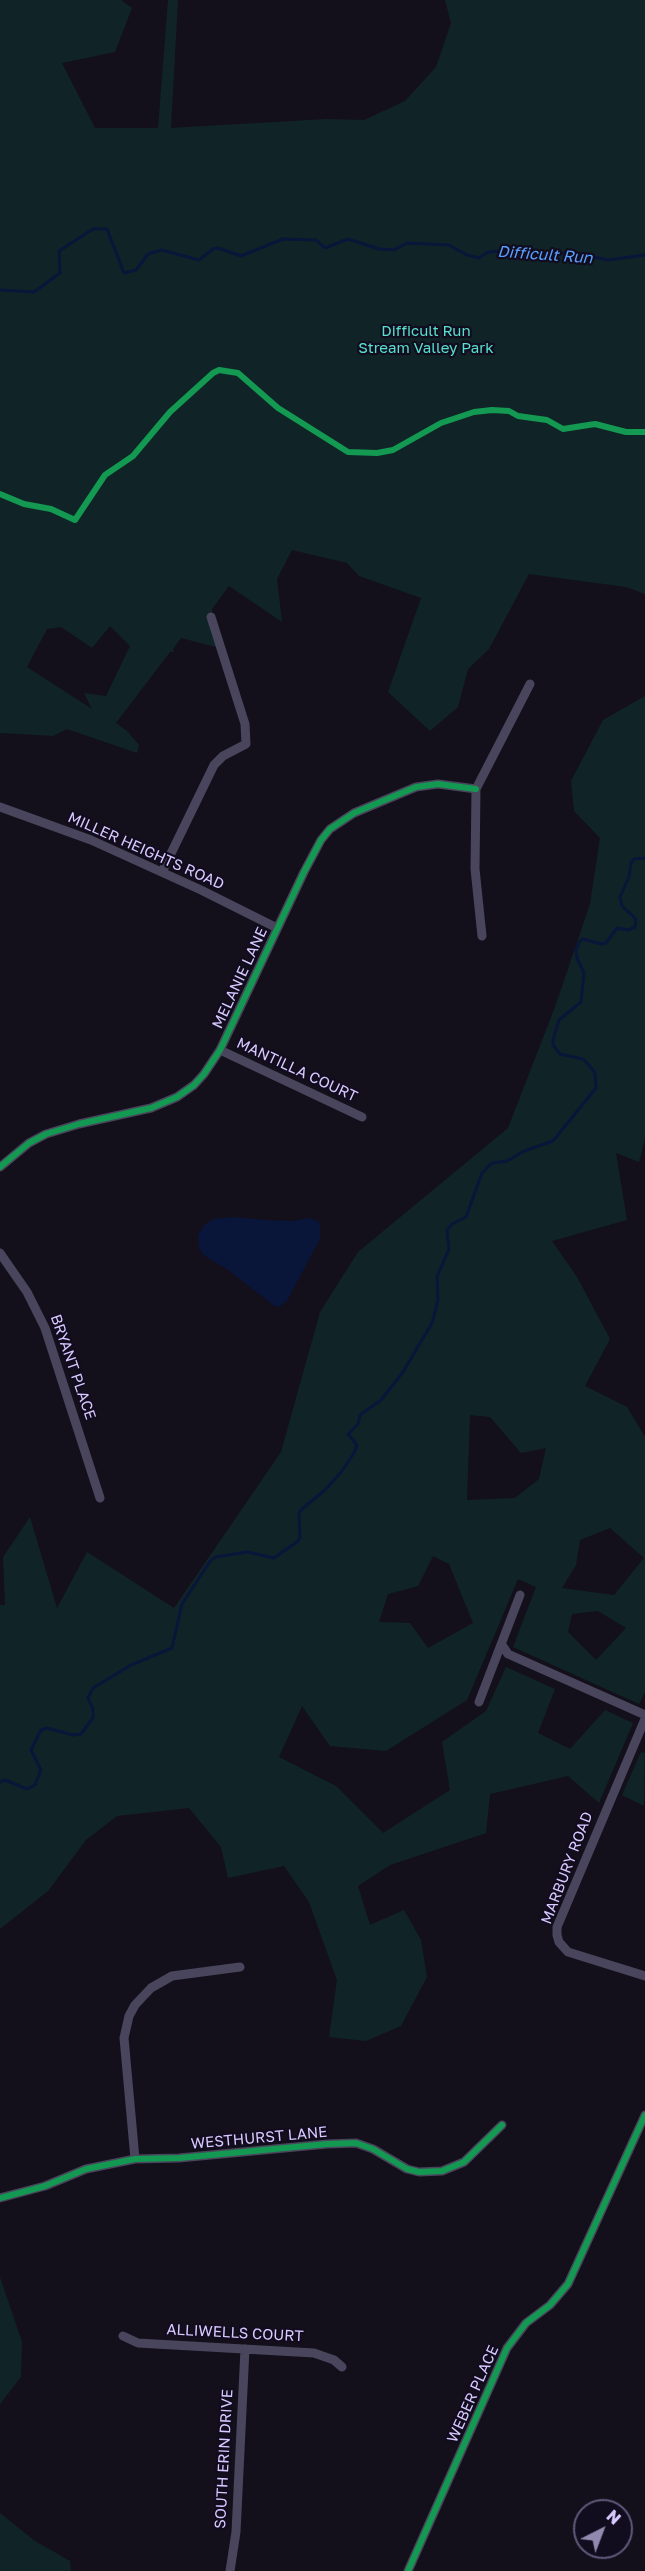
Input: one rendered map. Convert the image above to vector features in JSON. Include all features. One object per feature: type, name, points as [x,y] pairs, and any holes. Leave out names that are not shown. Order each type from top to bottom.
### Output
[{"type":"street","points":[[162,872],[214,765],[234,749],[246,744],[245,724],[211,617]]},
{"type":"street","points":[[482,936],[475,869],[476,789],[530,684]]},
{"type":"street","name":"MELANIE LANE","points":[[0,1167],[28,1143],[46,1134],[89,1121],[151,1108],[177,1097],[204,1074],[220,1050],[321,840],[341,820],[416,787],[438,784],[476,789]]},
{"type":"street","name":"MILLER HEIGHTS ROAD","points":[[0,807],[91,840],[277,928]]},
{"type":"street","name":"MANTILLA COURT","points":[[220,1050],[362,1117]]},
{"type":"street","name":"BRYANT PLACE","points":[[0,1254],[27,1292],[45,1328],[100,1498]]},
{"type":"street","points":[[479,1702],[520,1595]]},
{"type":"street","points":[[502,1645],[507,1654],[645,1717]]},
{"type":"street","name":"MARBURY ROAD","points":[[645,1717],[557,1927],[557,1935],[559,1942],[568,1952],[645,1976]]},
{"type":"street","points":[[135,2159],[124,2038],[129,2016],[135,2005],[151,1988],[172,1976],[240,1967]]},
{"type":"street","name":"WEBER PLACE","points":[[408,2571],[507,2348],[526,2323],[559,2296],[576,2272],[645,2115]]},
{"type":"street","name":"WESTHURST LANE","points":[[0,2198],[34,2190],[86,2169],[135,2159],[179,2158],[349,2143],[373,2149],[407,2169],[430,2172],[464,2162],[502,2125]]},
{"type":"street","name":"ALLIWELLS COURT","points":[[123,2336],[138,2343],[314,2353],[324,2355],[342,2367]]},
{"type":"street","name":"SOUTH ERIN DRIVE","points":[[230,2571],[236,2532],[244,2349]]},
{"type":"green space","name":"Difficult Run Stream Valley Park","points":[[0,0],[121,0],[132,8],[115,52],[62,63],[95,128],[158,128],[168,0],[178,0],[171,128],[326,119],[364,120],[405,101],[436,67],[451,23],[445,0],[645,0],[645,594],[626,587],[529,574],[489,649],[468,669],[458,707],[430,731],[388,692],[421,598],[359,576],[347,563],[292,550],[277,579],[282,622],[229,586],[212,609],[216,647],[181,638],[173,649],[174,652],[170,652],[116,723],[127,731],[139,745],[137,753],[67,729],[53,736],[0,733]],"holes":[[[110,626],[130,646],[106,696],[84,693],[92,709],[27,667],[47,629],[61,627],[92,648]]]},
{"type":"green space","points":[[645,696],[645,1139],[639,1162],[616,1153],[627,1220],[552,1241],[577,1277],[610,1339],[585,1386],[627,1407],[645,1437],[645,1692],[639,1704],[513,1647],[536,1587],[518,1579],[467,1700],[386,1751],[330,1746],[302,1706],[279,1757],[336,1786],[383,1833],[450,1790],[442,1742],[486,1711],[506,1667],[555,1689],[538,1733],[570,1749],[605,1710],[633,1723],[599,1803],[568,1776],[490,1794],[486,1833],[390,1865],[358,1886],[370,1925],[404,1910],[421,1940],[427,1977],[401,2026],[366,2041],[329,2037],[337,1980],[309,1902],[284,1866],[228,1878],[221,1847],[189,1808],[117,1816],[86,1840],[48,1891],[0,1929],[0,1605],[5,1605],[3,1557],[30,1517],[57,1608],[87,1552],[174,1608],[281,1452],[320,1312],[358,1252],[508,1128],[555,1007],[590,904],[600,838],[574,811],[571,781],[603,720]],"holes":[[[470,1415],[490,1417],[521,1453],[546,1448],[539,1479],[515,1498],[467,1500]],[[610,1528],[644,1558],[614,1595],[562,1588],[576,1565],[580,1540]],[[433,1556],[449,1564],[473,1623],[428,1648],[410,1623],[379,1622],[388,1594],[418,1586]],[[598,1611],[626,1628],[596,1660],[568,1632],[572,1614]]]},
{"type":"green space","points":[[641,1752],[645,1753],[644,1806],[622,1795]]},
{"type":"green space","points":[[0,2277],[22,2342],[21,2377],[0,2404]]},
{"type":"green space","points":[[0,2513],[35,2541],[70,2561],[71,2571],[0,2571]]},
{"type":"water","points":[[234,1217],[294,1221],[308,1218],[318,1221],[320,1239],[287,1301],[282,1305],[278,1307],[273,1305],[228,1270],[202,1254],[199,1249],[198,1235],[204,1225],[213,1219]]},
{"type":"waterway","name":"Difficult Run","points":[[0,290],[34,292],[60,273],[59,251],[93,229],[107,229],[124,273],[136,270],[148,254],[162,250],[199,260],[213,249],[218,248],[241,256],[283,239],[316,240],[325,248],[348,239],[379,249],[394,250],[407,243],[449,245],[467,255],[479,258],[488,252],[503,251],[528,254],[576,253],[608,260],[645,255]]},
{"type":"waterway","points":[[0,1782],[5,1780],[27,1789],[35,1785],[41,1770],[31,1750],[41,1730],[47,1728],[73,1735],[81,1734],[93,1718],[93,1709],[88,1698],[93,1688],[131,1665],[172,1648],[182,1604],[211,1560],[216,1557],[247,1552],[274,1558],[298,1541],[300,1538],[299,1513],[342,1471],[357,1445],[348,1434],[358,1424],[360,1415],[381,1400],[403,1372],[432,1323],[438,1300],[437,1277],[449,1249],[447,1230],[452,1224],[466,1217],[482,1173],[492,1163],[507,1161],[524,1151],[553,1141],[596,1088],[595,1073],[589,1065],[583,1059],[560,1054],[553,1045],[553,1040],[559,1020],[581,1002],[584,973],[577,958],[576,949],[580,941],[583,939],[601,944],[606,943],[617,928],[628,930],[635,927],[636,919],[622,906],[620,897],[629,877],[631,863],[634,859],[645,858]]},
{"type":"cycle path","points":[[0,494],[24,504],[51,509],[75,520],[105,475],[133,456],[170,412],[219,370],[238,373],[278,408],[348,452],[377,453],[393,450],[441,423],[474,412],[492,410],[509,411],[518,416],[547,420],[563,429],[595,424],[626,432],[645,432]]},
{"type":"cycle path","points":[[0,1167],[29,1143],[46,1134],[151,1108],[177,1097],[194,1085],[220,1050],[304,872],[321,840],[330,829],[354,813],[416,787],[438,784],[476,789]]},
{"type":"cycle path","points":[[408,2571],[507,2348],[526,2323],[550,2305],[568,2284],[645,2115]]},
{"type":"cycle path","points":[[0,2198],[45,2186],[86,2169],[135,2159],[179,2158],[327,2144],[356,2143],[373,2149],[407,2169],[419,2172],[442,2171],[464,2162],[502,2125]]}]
